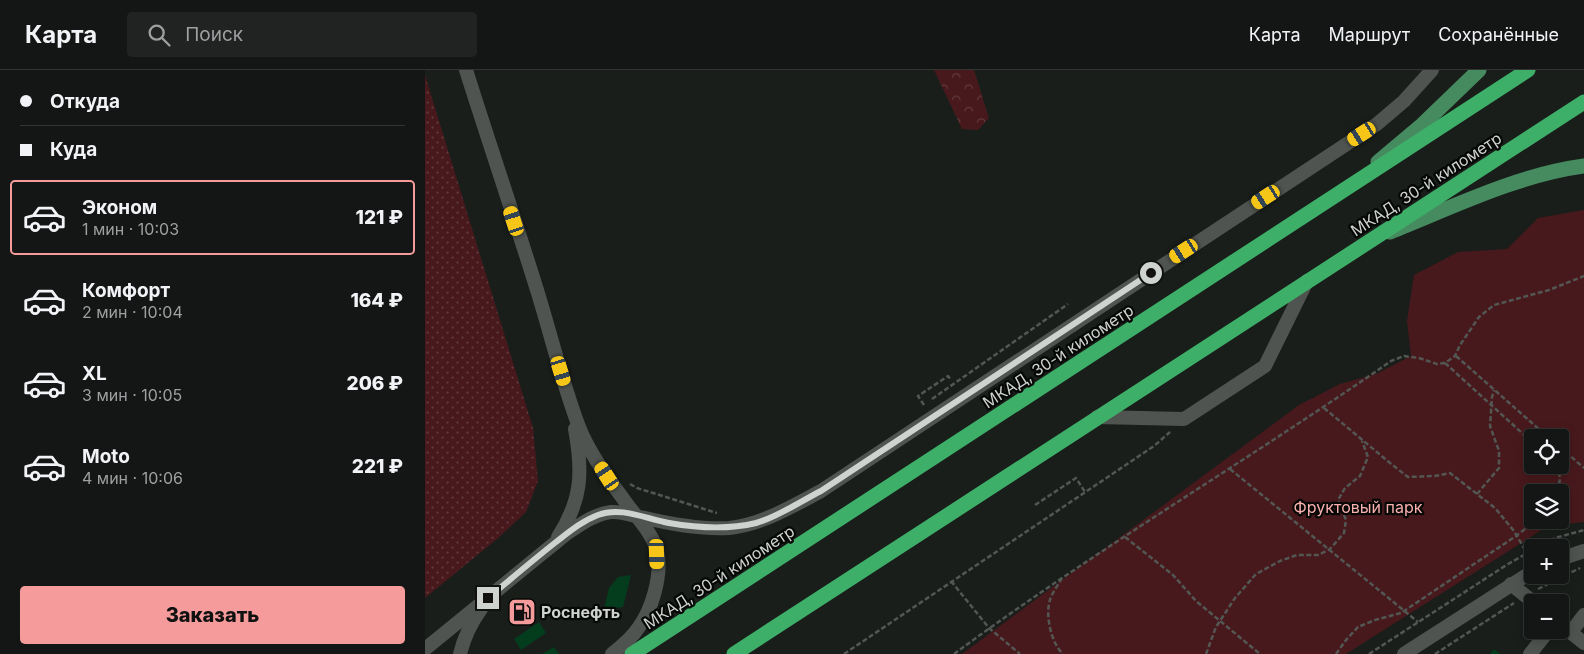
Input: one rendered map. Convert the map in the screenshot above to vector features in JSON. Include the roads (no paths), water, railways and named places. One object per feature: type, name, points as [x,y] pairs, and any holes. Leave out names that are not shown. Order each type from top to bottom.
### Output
[{"type":"highway","name":"МКАД, 30-й километр","points":[[632,654],[1528,70]]},
{"type":"highway","name":"МКАД, 30-й километр","points":[[734,654],[1584,102]]},
{"type":"main road","points":[[1344,190],[1421,125],[1479,70]]},
{"type":"main road","points":[[1375,239],[1500,188],[1564,169],[1584,166]]},
{"type":"street","points":[[465,70],[580,428],[591,451],[607,476],[651,537],[657,554],[658,570],[656,584],[648,610],[639,627],[628,641],[612,654]]},
{"type":"street","points":[[425,649],[547,550],[583,523],[598,515],[624,512],[668,523],[728,528],[757,522],[784,511],[821,491],[1377,124],[1404,100],[1432,70]]},
{"type":"street","points":[[1097,417],[1184,419],[1265,366],[1307,281]]},
{"type":"street","points":[[547,550],[567,524],[576,500],[580,481],[581,460],[568,394]]},
{"type":"street","points":[[1569,556],[1584,552]]},
{"type":"street","points":[[1404,654],[1524,576]]},
{"type":"street","points":[[1511,584],[1524,595]]},
{"type":"street","points":[[460,654],[471,622],[503,585]]},
{"type":"street","points":[[1569,625],[1584,614]]},
{"type":"street","points":[[1569,631],[1584,643]]},
{"type":"street","points":[[740,654],[767,633]]},
{"type":"street","points":[[1530,654],[1542,639]]},
{"type":"place","name":"Роснефть","points":[[522,612]]},
{"type":"park label","name":"Фруктовый парк","points":[[1358,507]]}]
